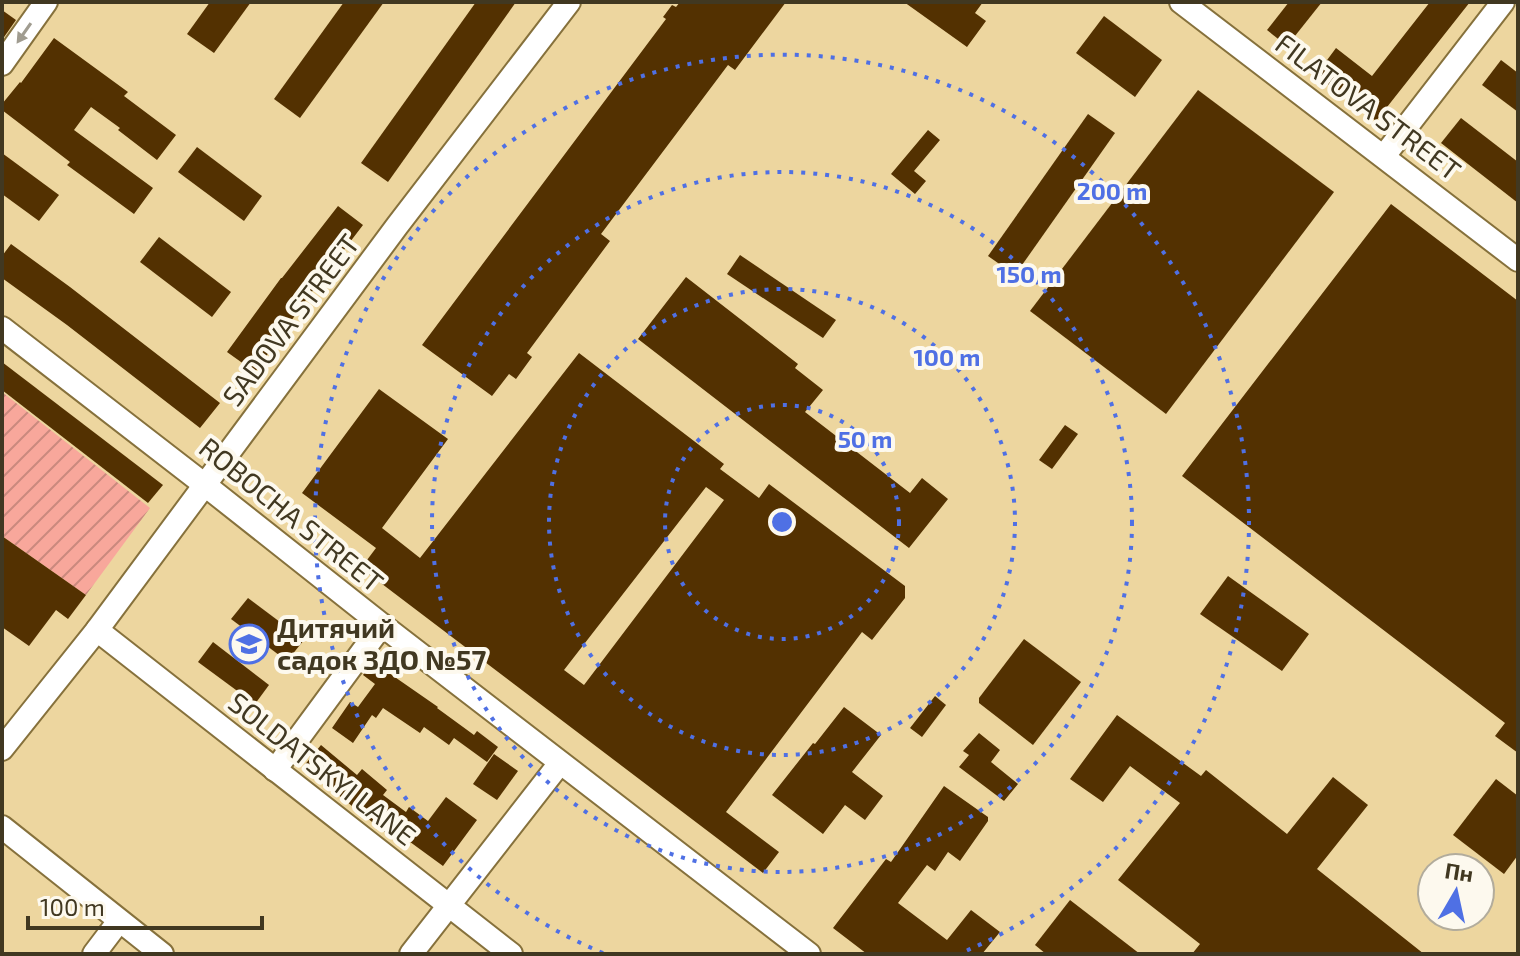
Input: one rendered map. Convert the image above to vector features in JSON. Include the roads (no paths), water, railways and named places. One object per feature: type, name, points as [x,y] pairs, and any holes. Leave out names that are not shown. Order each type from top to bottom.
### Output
[{"type":"street","points":[[2,64],[46,2]]},
{"type":"street","name":"SADOVA STREET","points":[[2,749],[97,630],[397,226],[569,2]]},
{"type":"street","name":"FILATOVA STREET","points":[[1181,2],[1518,260]]},
{"type":"street","points":[[1384,156],[1503,2]]},
{"type":"street","name":"ROBOCHA STREET","points":[[2,328],[809,954]]},
{"type":"street","points":[[275,770],[382,625]]},
{"type":"street","name":"SOLDATSKYI LANE","points":[[97,630],[511,954]]},
{"type":"street","points":[[411,954],[560,763]]},
{"type":"street","points":[[2,827],[162,954]]},
{"type":"street","points":[[94,954],[119,921]]},
{"type":"place","name":"Дитячий садок ЗДО №57","points":[[249,644]]}]
